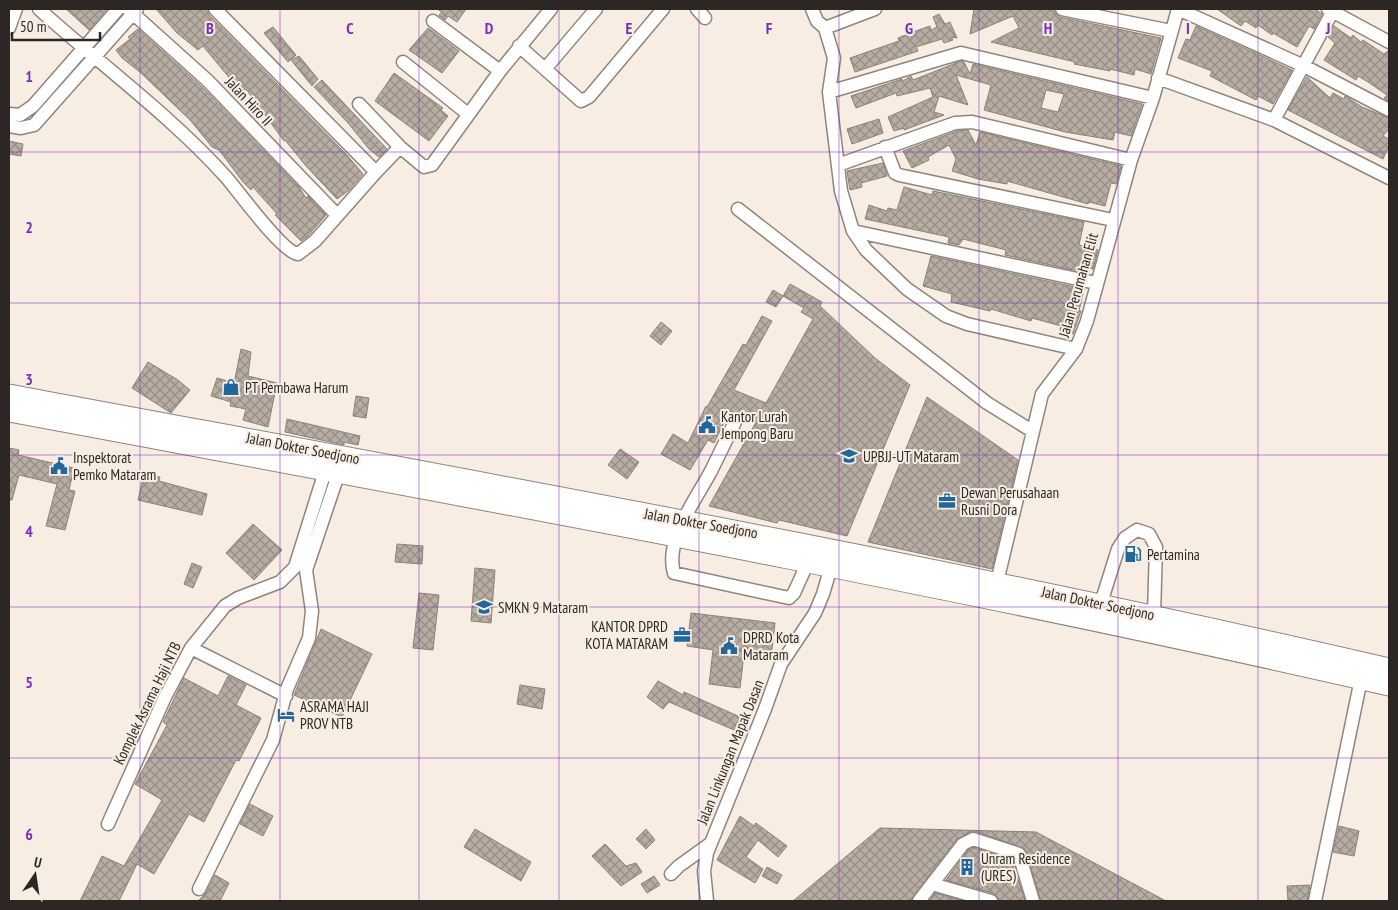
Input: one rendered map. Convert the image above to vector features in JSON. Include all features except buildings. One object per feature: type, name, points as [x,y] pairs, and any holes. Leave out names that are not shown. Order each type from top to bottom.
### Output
[{"type":"highway","name":"Jalan Dokter Soedjono","points":[[9,395],[335,463],[680,528],[831,567],[1389,668]]},
{"type":"highway","name":"Jalan Dokter Soedjono","points":[[9,412],[335,463]]},
{"type":"highway","name":"Jalan Dokter Soedjono","points":[[680,528],[784,538],[1154,614],[1190,631],[1389,686]]},
{"type":"street","points":[[9,28],[16,9]]},
{"type":"street","points":[[39,9],[163,116],[225,176],[292,253],[298,254],[306,248],[400,147]]},
{"type":"street","points":[[9,114],[20,115],[28,112],[118,9]]},
{"type":"street","points":[[215,9],[376,172]]},
{"type":"street","points":[[359,104],[400,147],[424,167],[430,167],[519,46],[552,9]]},
{"type":"street","points":[[544,69],[596,9]]},
{"type":"street","points":[[519,46],[577,98],[585,100],[663,9]]},
{"type":"street","points":[[812,9],[817,21],[825,28],[834,58],[829,92],[841,191],[854,231],[866,250],[907,290],[946,316],[967,324],[1076,349]]},
{"type":"street","points":[[825,28],[875,9]]},
{"type":"street","points":[[1062,9],[1171,31]]},
{"type":"street","points":[[1178,9],[1304,66],[1389,110]]},
{"type":"street","name":"Jalan Perumahan Elit","points":[[997,582],[1042,394],[1076,349],[1087,322],[1130,160],[1152,98],[1178,9]]},
{"type":"street","points":[[9,126],[21,128],[34,125],[133,10]]},
{"type":"street","name":"Jalan Hiro II","points":[[133,10],[208,80],[337,215]]},
{"type":"street","points":[[1274,120],[1304,66],[1331,10],[1389,42]]},
{"type":"street","points":[[433,21],[500,71]]},
{"type":"street","points":[[829,92],[961,53],[1152,98]]},
{"type":"street","points":[[403,62],[468,114]]},
{"type":"street","points":[[1158,78],[1274,120],[1389,178]]},
{"type":"street","points":[[838,165],[956,123],[972,122],[1130,160]]},
{"type":"street","points":[[885,147],[896,173],[899,175],[1113,220]]},
{"type":"street","points":[[738,209],[987,403],[1032,431]]},
{"type":"street","points":[[854,231],[1096,283]]},
{"type":"street","points":[[735,422],[680,528],[672,568],[674,573],[789,598],[794,593],[808,562]]},
{"type":"street","points":[[199,889],[273,740],[286,696],[309,638],[311,597],[300,569],[335,463]]},
{"type":"street","points":[[1102,603],[1118,549],[1125,538],[1137,530],[1149,534],[1156,548],[1154,614]]},
{"type":"street","name":"Jalan Linkungan Mapak Dasan","points":[[707,901],[704,861],[781,664],[814,612],[823,594],[831,567]]},
{"type":"street","name":"Komplek Asrama Haji NTB","points":[[108,824],[165,697],[191,648],[225,606],[238,598],[280,582],[300,569]]},
{"type":"street","points":[[191,648],[286,696]]},
{"type":"street","points":[[1315,901],[1361,679]]},
{"type":"street","points":[[919,901],[962,844],[973,839],[1018,854],[1033,901]]},
{"type":"street","points":[[671,874],[711,843]]},
{"type":"street","points":[[932,884],[991,901]]},
{"type":"place","name":"PT Pembawa Harum","points":[[231,387]]},
{"type":"place","name":"Kantor Lurah Jempong Baru","points":[[707,425]]},
{"type":"place","name":"UPBJJ-UT Mataram","points":[[849,456]]},
{"type":"place","name":"Inspektorat Pemko Mataram","points":[[59,466]]},
{"type":"place","name":"Dewan Perusahaan Rusni Dora","points":[[947,501]]},
{"type":"place","name":"Pertamina","points":[[1133,554]]},
{"type":"place","name":"SMKN 9 Mataram","points":[[484,607]]},
{"type":"place","name":"KANTOR DPRD KOTA MATARAM","points":[[682,635]]},
{"type":"place","name":"DPRD Kota Mataram","points":[[729,646]]},
{"type":"place","name":"ASRAMA HAJI PROV NTB","points":[[286,715]]},
{"type":"place","name":"Unram Residence (URES)","points":[[967,867]]}]
